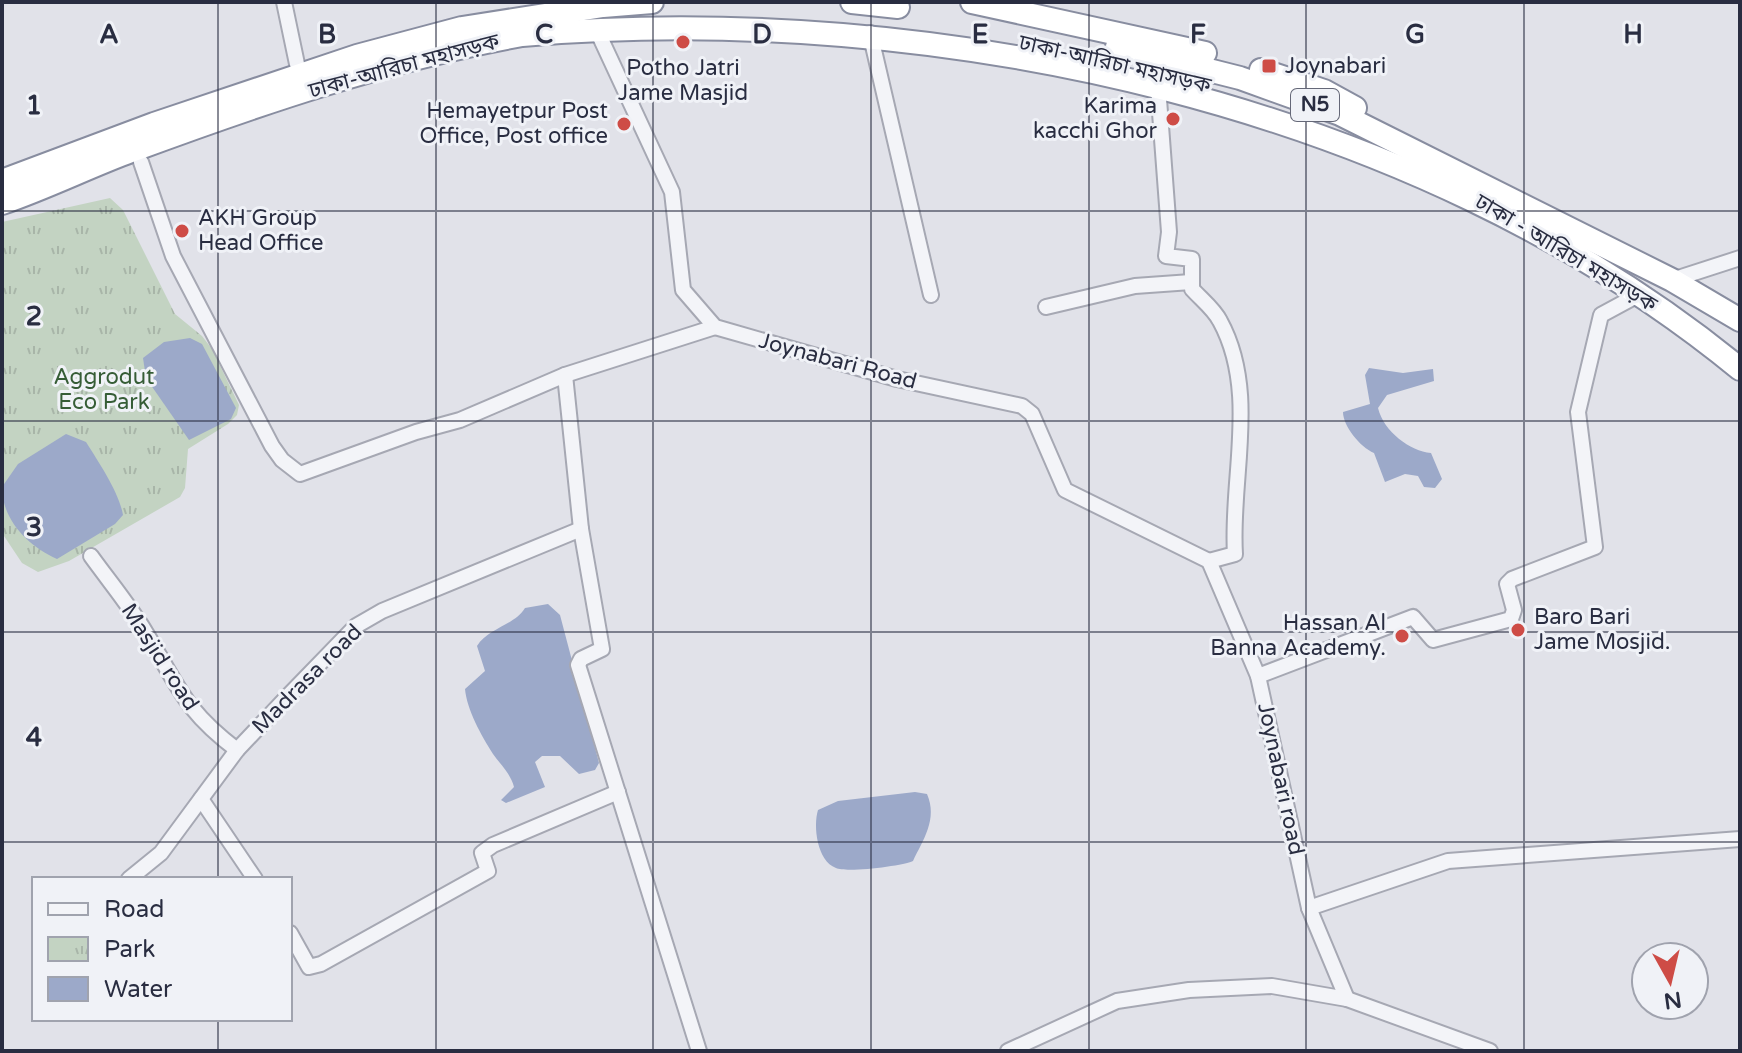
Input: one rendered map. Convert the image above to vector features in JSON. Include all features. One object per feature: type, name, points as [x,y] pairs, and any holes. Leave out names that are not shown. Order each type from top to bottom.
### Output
[{"type":"highway","points":[[13,185],[46,152],[403,29],[534,2]]},
{"type":"highway","name":"ঢাকা-আরিচা মহাসড়ক","points":[[2,203],[13,185],[154,124],[357,56],[462,28],[652,2]]},
{"type":"highway","points":[[852,2],[924,10]]},
{"type":"highway","name":"ঢাকা-আরিচা মহাসড়ক","points":[[963,8],[1240,78],[1672,280],[1740,320]]},
{"type":"highway","name":"ঢাকা-আরিচা মহাসড়ক","points":[[13,185],[126,153],[243,111],[445,52],[522,35],[594,24],[756,16],[851,18],[955,28],[1074,52],[1199,82],[1386,145]]},
{"type":"highway","points":[[13,185],[79,183],[436,67],[551,43],[751,27],[870,33],[1025,56],[1237,107],[1346,147],[1386,145]]},
{"type":"highway","name":"ঢাকা - আরিচা মহাসড়ক","points":[[1386,145],[1553,240],[1696,333],[1740,369]]},
{"type":"street","points":[[284,2],[297,64]]},
{"type":"street","points":[[870,33],[931,295]]},
{"type":"street","points":[[141,162],[173,256],[272,446],[296,472],[306,473],[388,441],[460,420],[565,375],[715,327],[683,290],[672,192],[600,37]]},
{"type":"street","points":[[1158,86],[1169,232],[1166,256],[1192,259],[1191,285],[1219,318],[1229,341],[1239,392],[1235,554],[1209,561]]},
{"type":"street","points":[[1672,280],[1740,258]]},
{"type":"street","points":[[1046,307],[1135,286],[1191,285]]},
{"type":"street","points":[[1258,676],[1413,617],[1433,640],[1511,619],[1514,610],[1507,584],[1512,579],[1595,547],[1578,412],[1601,315],[1638,295]]},
{"type":"street","name":"Joynabari Road","points":[[715,327],[897,379],[1022,406],[1032,414],[1065,490],[1209,561]]},
{"type":"street","points":[[565,375],[581,529],[602,649],[581,659],[578,665],[699,1051]]},
{"type":"street","name":"Madrasa road","points":[[131,877],[161,853],[237,750],[356,626],[382,611],[581,529]]},
{"type":"street","name":"Masjid road","points":[[91,556],[146,631],[180,697],[209,730],[237,750]]},
{"type":"street","name":"Joynabari road","points":[[1209,561],[1258,676],[1309,908],[1347,999]]},
{"type":"street","points":[[292,937],[309,967],[321,964],[488,871],[482,853],[493,845],[618,792]]},
{"type":"street","points":[[201,799],[254,877]]},
{"type":"street","points":[[1309,908],[1448,861],[1740,839]]},
{"type":"street","points":[[1008,1051],[1117,1001],[1189,990],[1272,986],[1347,999],[1490,1051]]},
{"type":"green space","name":"Aggrodut Eco Park","points":[[110,198],[123,210],[175,314],[202,336],[212,349],[239,405],[237,415],[228,424],[188,449],[185,488],[180,497],[69,561],[38,572],[22,563],[2,533],[2,222]]},
{"type":"water","points":[[190,338],[202,344],[236,408],[231,419],[189,440],[146,378],[143,358],[164,342]]},
{"type":"water","points":[[1369,368],[1403,373],[1433,369],[1434,381],[1387,395],[1378,408],[1386,425],[1399,439],[1431,453],[1442,479],[1435,488],[1424,487],[1418,476],[1405,474],[1385,482],[1374,453],[1349,430],[1343,412],[1370,404],[1365,375]]},
{"type":"water","points":[[66,434],[86,442],[113,487],[123,515],[115,524],[57,559],[36,547],[12,521],[3,499],[2,487],[18,464]]},
{"type":"water","points":[[548,604],[560,615],[599,763],[595,770],[579,774],[560,756],[542,756],[535,762],[545,787],[506,803],[501,800],[514,787],[513,782],[479,731],[465,689],[485,671],[477,646],[482,640],[515,619],[525,608]]},
{"type":"water","points":[[915,792],[927,794],[931,812],[928,829],[913,861],[851,870],[836,868],[824,858],[816,834],[818,810],[838,801]]},
{"type":"place","name":"Potho Jatri Jame Masjid","points":[[683,42]]},
{"type":"place","name":"Joynabari","points":[[1269,66]]},
{"type":"place","name":"Karima kacchi Ghor","points":[[1173,119]]},
{"type":"place","name":"Hemayetpur Post Office, Post office","points":[[624,124]]},
{"type":"place","name":"AKH Group Head Office","points":[[182,231]]},
{"type":"place","name":"Baro Bari Jame Mosjid.","points":[[1518,630]]},
{"type":"place","name":"Hassan Al Banna Academy.","points":[[1402,636]]}]
